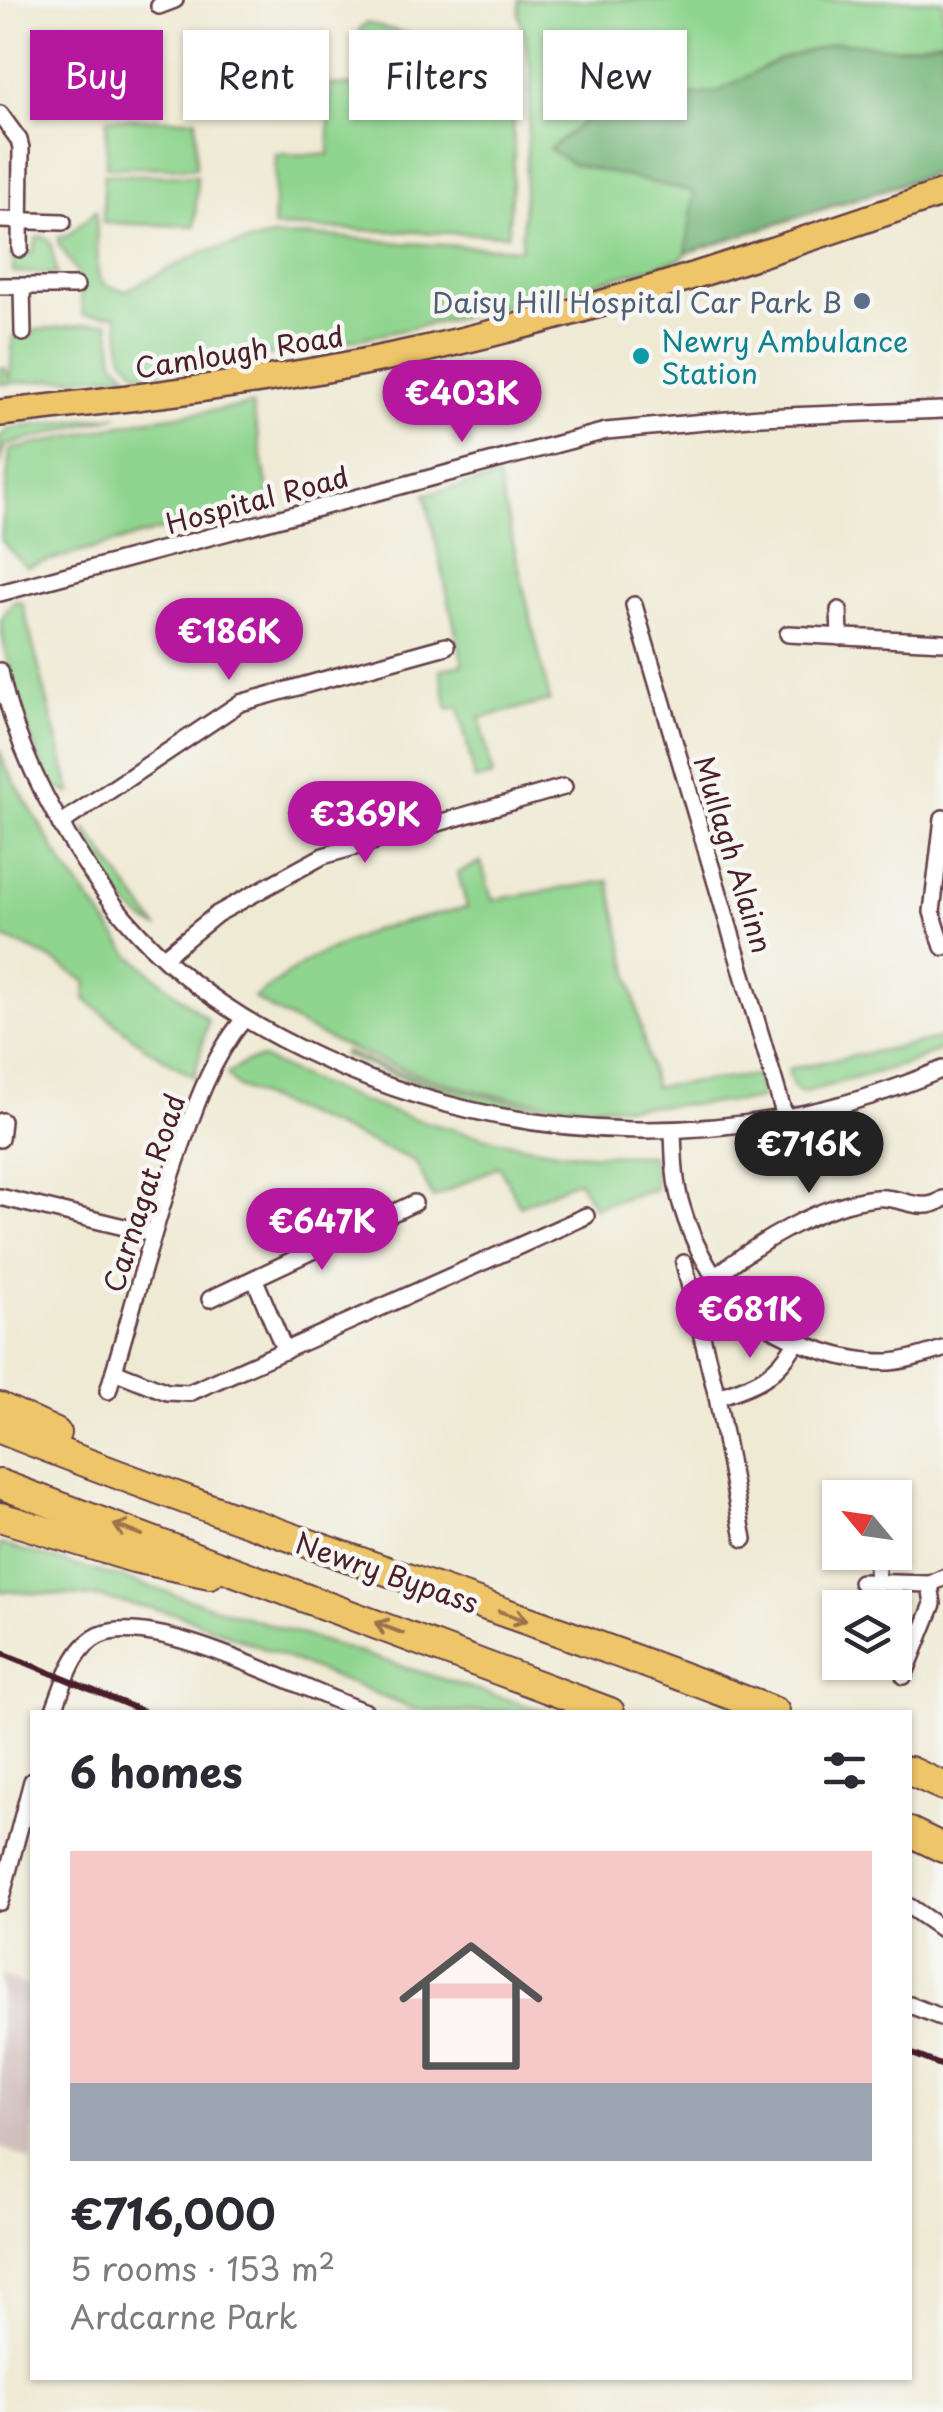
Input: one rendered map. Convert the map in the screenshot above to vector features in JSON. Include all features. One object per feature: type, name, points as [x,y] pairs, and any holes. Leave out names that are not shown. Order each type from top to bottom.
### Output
[{"type":"highway","points":[[0,1408],[98,1453],[190,1502]]},
{"type":"highway","name":"Newry Bypass","points":[[0,1430],[771,1710]]},
{"type":"highway","name":"Newry Bypass","points":[[0,1484],[605,1710]]},
{"type":"highway","points":[[0,1517],[176,1568],[285,1588]]},
{"type":"highway","points":[[912,1771],[943,1786]]},
{"type":"highway","points":[[912,1833],[943,1848]]},
{"type":"main road","name":"Camlough Road","points":[[0,413],[276,379],[400,355],[619,298],[943,193]]},
{"type":"street","points":[[159,6],[175,0]]},
{"type":"street","points":[[0,114],[22,148],[20,249]]},
{"type":"street","points":[[0,220],[63,222]]},
{"type":"street","points":[[0,286],[76,286]]},
{"type":"street","points":[[22,286],[23,332]]},
{"type":"street","name":"Hospital Road","points":[[0,593],[606,432],[760,417],[943,410]]},
{"type":"street","name":"Mullagh Alainn","points":[[634,605],[785,1117]]},
{"type":"street","points":[[840,610],[840,637]]},
{"type":"street","points":[[788,634],[943,642]]},
{"type":"street","points":[[60,824],[240,703],[446,646]]},
{"type":"street","points":[[0,671],[24,756],[60,824],[114,904],[206,994],[288,1044],[376,1084],[444,1106],[535,1124],[626,1132],[673,1131],[785,1117],[854,1101],[943,1068]]},
{"type":"street","points":[[164,956],[217,914],[324,856],[564,787]]},
{"type":"street","points":[[943,818],[932,912],[943,947]]},
{"type":"street","name":"Carnagat Road","points":[[108,1391],[152,1234],[210,1071],[244,1019]]},
{"type":"street","points":[[0,1140],[2,1122]]},
{"type":"street","points":[[673,1131],[682,1209],[716,1276],[733,1300],[798,1341],[845,1356],[892,1362],[943,1349]]},
{"type":"street","points":[[0,1197],[152,1234]]},
{"type":"street","points":[[716,1276],[754,1246],[840,1208],[878,1197],[918,1206],[934,1206],[943,1199]]},
{"type":"street","points":[[210,1298],[256,1280],[414,1203]]},
{"type":"street","points":[[114,1371],[168,1392],[190,1393],[586,1216]]},
{"type":"street","points":[[684,1263],[717,1397],[744,1539]]},
{"type":"street","points":[[256,1280],[286,1350]]},
{"type":"street","points":[[717,1397],[754,1386],[784,1364],[798,1341]]},
{"type":"street","points":[[873,1570],[869,1582],[936,1581],[933,1604],[912,1656]]},
{"type":"street","points":[[54,1710],[74,1659],[85,1645],[99,1635],[118,1631],[163,1637],[259,1666],[361,1710]]},
{"type":"street","points":[[0,1902],[30,1789]]},
{"type":"street","points":[[912,1907],[943,1930]]},
{"type":"street","points":[[912,2006],[943,2018]]},
{"type":"shaded area","points":[[0,1975],[30,1987],[30,2160],[0,2147]]},
{"type":"green space","points":[[519,0],[943,0],[943,171],[614,278],[412,328],[276,354],[138,373],[123,357],[117,315],[83,315],[78,274],[59,245],[59,236],[67,236],[96,211],[98,275],[105,285],[125,291],[203,252],[272,237],[328,236],[521,249],[532,71]]},
{"type":"green space","points":[[366,23],[392,30],[359,30]]},
{"type":"green space","points":[[943,40],[943,170],[686,253],[694,192],[572,164],[549,149],[586,120],[687,120],[687,96],[717,92],[778,60],[837,42],[896,48]]},
{"type":"green space","points":[[329,85],[349,86],[349,120],[513,120],[508,235],[273,227],[276,154],[329,155]]},
{"type":"green space","points":[[107,120],[196,120],[196,168],[106,167]]},
{"type":"green space","points":[[104,174],[197,176],[195,226],[103,223]]},
{"type":"green space","points":[[42,236],[50,241],[57,274],[13,272],[13,253],[32,254],[37,238]]},
{"type":"green space","points":[[109,322],[114,360],[127,374],[0,384],[0,368],[5,368],[10,380],[13,336]]},
{"type":"green space","points":[[252,405],[270,500],[26,567],[1,540],[10,450],[144,420]]},
{"type":"green space","points":[[118,416],[4,446],[0,466],[0,437],[10,428]]},
{"type":"green space","points":[[498,478],[550,701],[480,718],[493,776],[475,780],[459,707],[448,709],[440,670],[463,664],[425,494]]},
{"type":"green space","points":[[14,601],[22,602],[71,793],[56,787],[48,777],[21,707],[1,621]]},
{"type":"green space","points":[[0,750],[5,766],[65,867],[130,955],[208,1020],[194,1077],[145,1047],[85,999],[87,982],[48,957],[0,936]]},
{"type":"green space","points":[[86,829],[157,927],[134,912],[111,886],[93,856]]},
{"type":"green space","points":[[481,862],[492,900],[609,881],[654,1087],[757,1075],[761,1095],[757,1100],[608,1106],[549,1103],[486,1093],[417,1074],[347,1047],[254,998],[308,960],[373,930],[467,907],[458,873]]},
{"type":"green space","points":[[943,1038],[943,1048],[913,1062],[802,1093],[794,1086],[788,1069]]},
{"type":"green space","points":[[344,1052],[468,1092],[596,1114],[594,1119],[480,1102],[401,1078],[343,1055]]},
{"type":"green space","points":[[262,1058],[372,1105],[487,1138],[565,1152],[651,1155],[655,1189],[594,1207],[578,1180],[520,1206],[499,1166],[433,1198],[415,1161],[238,1087],[227,1074],[246,1062]]},
{"type":"green space","points":[[0,1544],[125,1579],[541,1710],[411,1708],[178,1614],[97,1597],[0,1591]]},
{"type":"railway","points":[[0,1652],[140,1710]]},
{"type":"railway","points":[[912,2054],[943,2066]]},
{"type":"place","name":"Daisy Hill Hospital Car Park B","points":[[862,301]]},
{"type":"place","name":"Newry Ambulance Station","points":[[641,356]]}]
